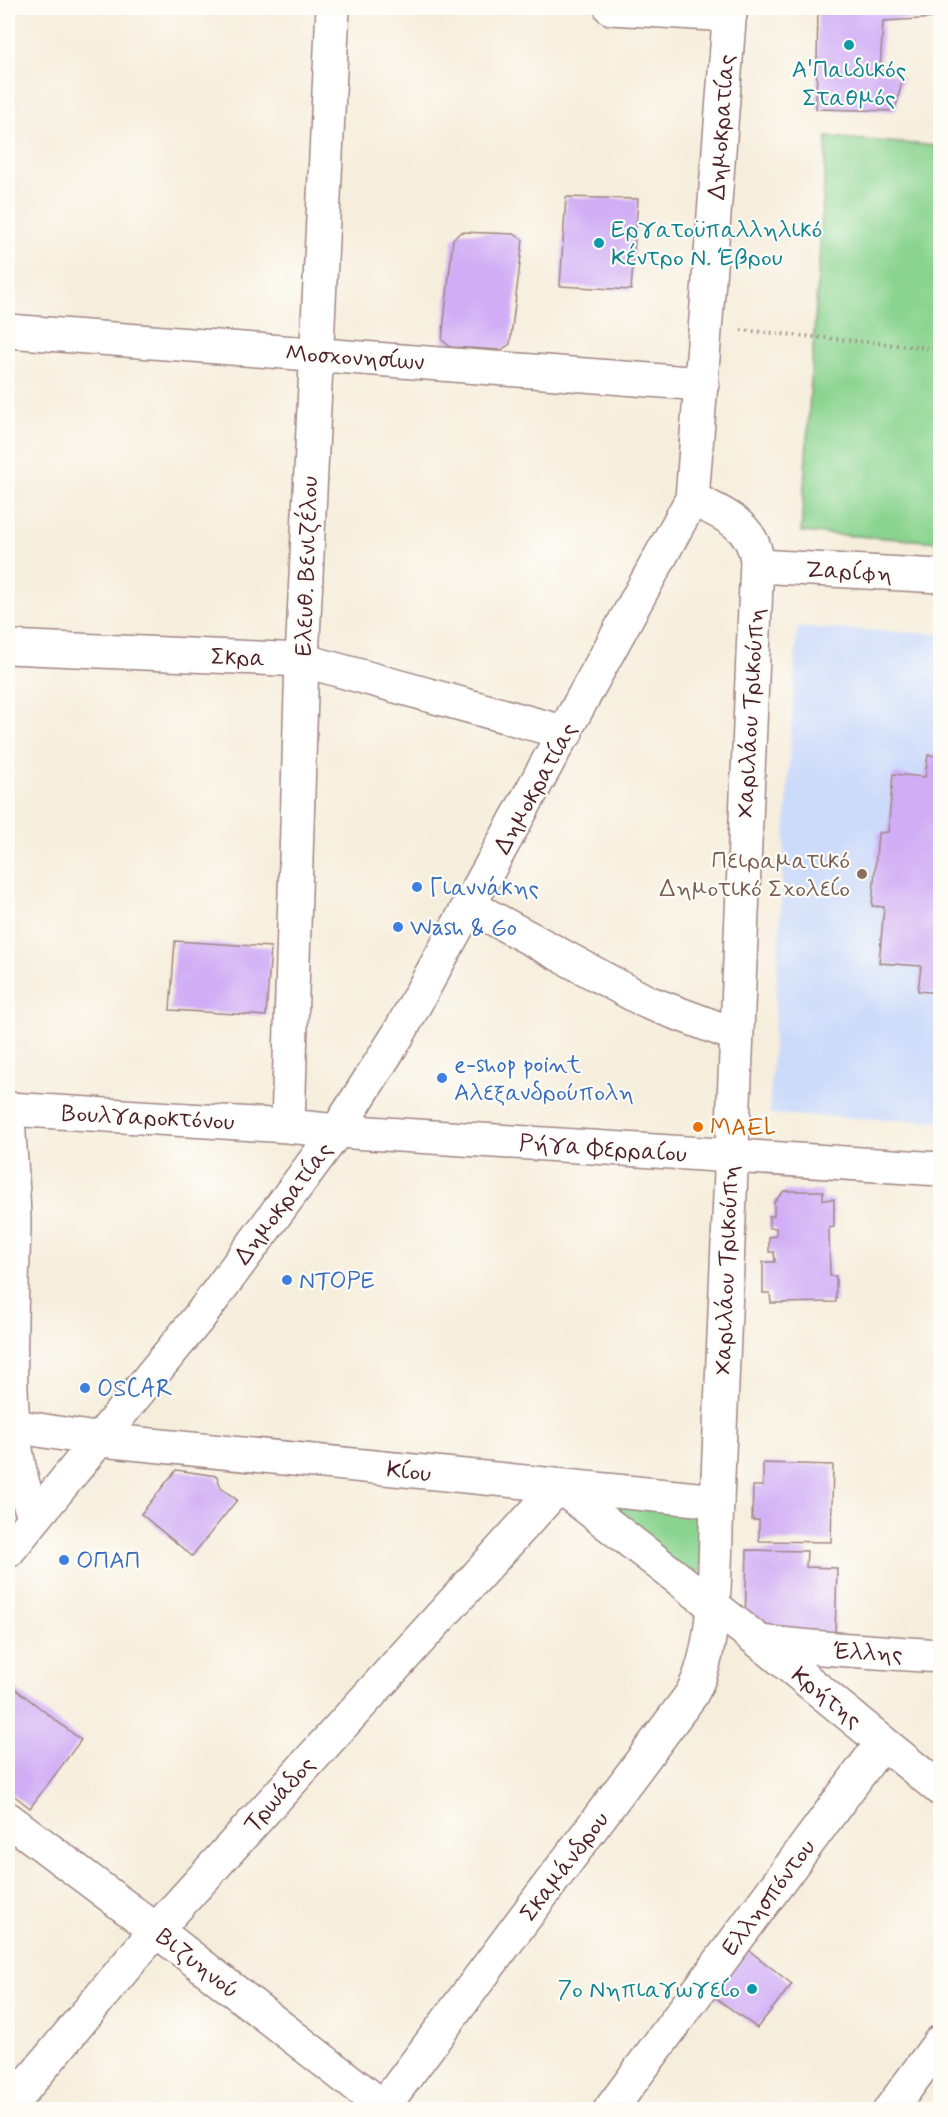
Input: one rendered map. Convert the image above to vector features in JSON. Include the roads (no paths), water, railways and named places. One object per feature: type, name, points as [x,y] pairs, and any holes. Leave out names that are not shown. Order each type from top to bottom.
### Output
[{"type":"street","name":"Ελευθ. Βενιζέλου","points":[[288,1126],[302,660],[333,8]]},
{"type":"street","points":[[611,8],[730,11]]},
{"type":"street","name":"Δημοκρατίας","points":[[8,1551],[200,1316],[337,1131],[398,1035],[566,733],[692,499],[730,11]]},
{"type":"street","name":"Μοσχονησίων","points":[[8,332],[315,353],[702,384]]},
{"type":"street","name":"Χαριλάου Τρικούπη","points":[[692,499],[722,513],[742,528],[752,543],[757,566],[711,1607]]},
{"type":"street","name":"Ζαρίφη","points":[[757,566],[940,576]]},
{"type":"street","name":"Σκρα","points":[[8,647],[302,660],[566,733]]},
{"type":"street","points":[[470,906],[647,1002],[736,1035]]},
{"type":"street","name":"Βουλγαροκτόνου","points":[[8,1109],[337,1131]]},
{"type":"street","points":[[8,1118],[14,1202],[10,1426],[21,1481],[36,1517]]},
{"type":"street","name":"Ρήγα Φερραίου","points":[[337,1131],[940,1169]]},
{"type":"street","name":"Κίου","points":[[10,1426],[101,1440],[717,1501]]},
{"type":"street","name":"Κρήτης","points":[[558,1486],[711,1607],[760,1642],[940,1789]]},
{"type":"street","name":"Τρωάδος","points":[[8,2108],[156,1930],[558,1486]]},
{"type":"street","name":"Σκαμάνδρου","points":[[384,2109],[691,1695],[704,1667],[711,1607]]},
{"type":"street","name":"Έλλης","points":[[760,1642],[829,1650],[846,1649],[940,1656]]},
{"type":"street","name":"Ελλησπόντου","points":[[610,2109],[882,1743]]},
{"type":"street","name":"Βιζυηνού","points":[[8,1819],[156,1930],[384,2109]]},
{"type":"street","points":[[890,2109],[940,2042]]},
{"type":"place","name":"Α'Παιδικός Σταθμός","points":[[849,45]]},
{"type":"place","name":"Εργατοϋπαλληλικό Κέντρο Ν. Έβρου","points":[[599,243]]},
{"type":"place","name":"Πειραματικό Δημοτικό Σχολείο","points":[[862,874]]},
{"type":"place","name":"Γιαννάκης","points":[[417,887]]},
{"type":"place","name":"Wash & Go","points":[[398,927]]},
{"type":"place","name":"e-shop point Αλεξανδρούπολη","points":[[442,1078]]},
{"type":"place","name":"MAEL","points":[[698,1127]]},
{"type":"place","name":"ΝΤΟΡΕ","points":[[287,1280]]},
{"type":"place","name":"OSCAR","points":[[85,1388]]},
{"type":"place","name":"ΟΠΑΠ","points":[[64,1560]]},
{"type":"place","name":"7ο Νηπιαγωγείο","points":[[752,1989]]}]
